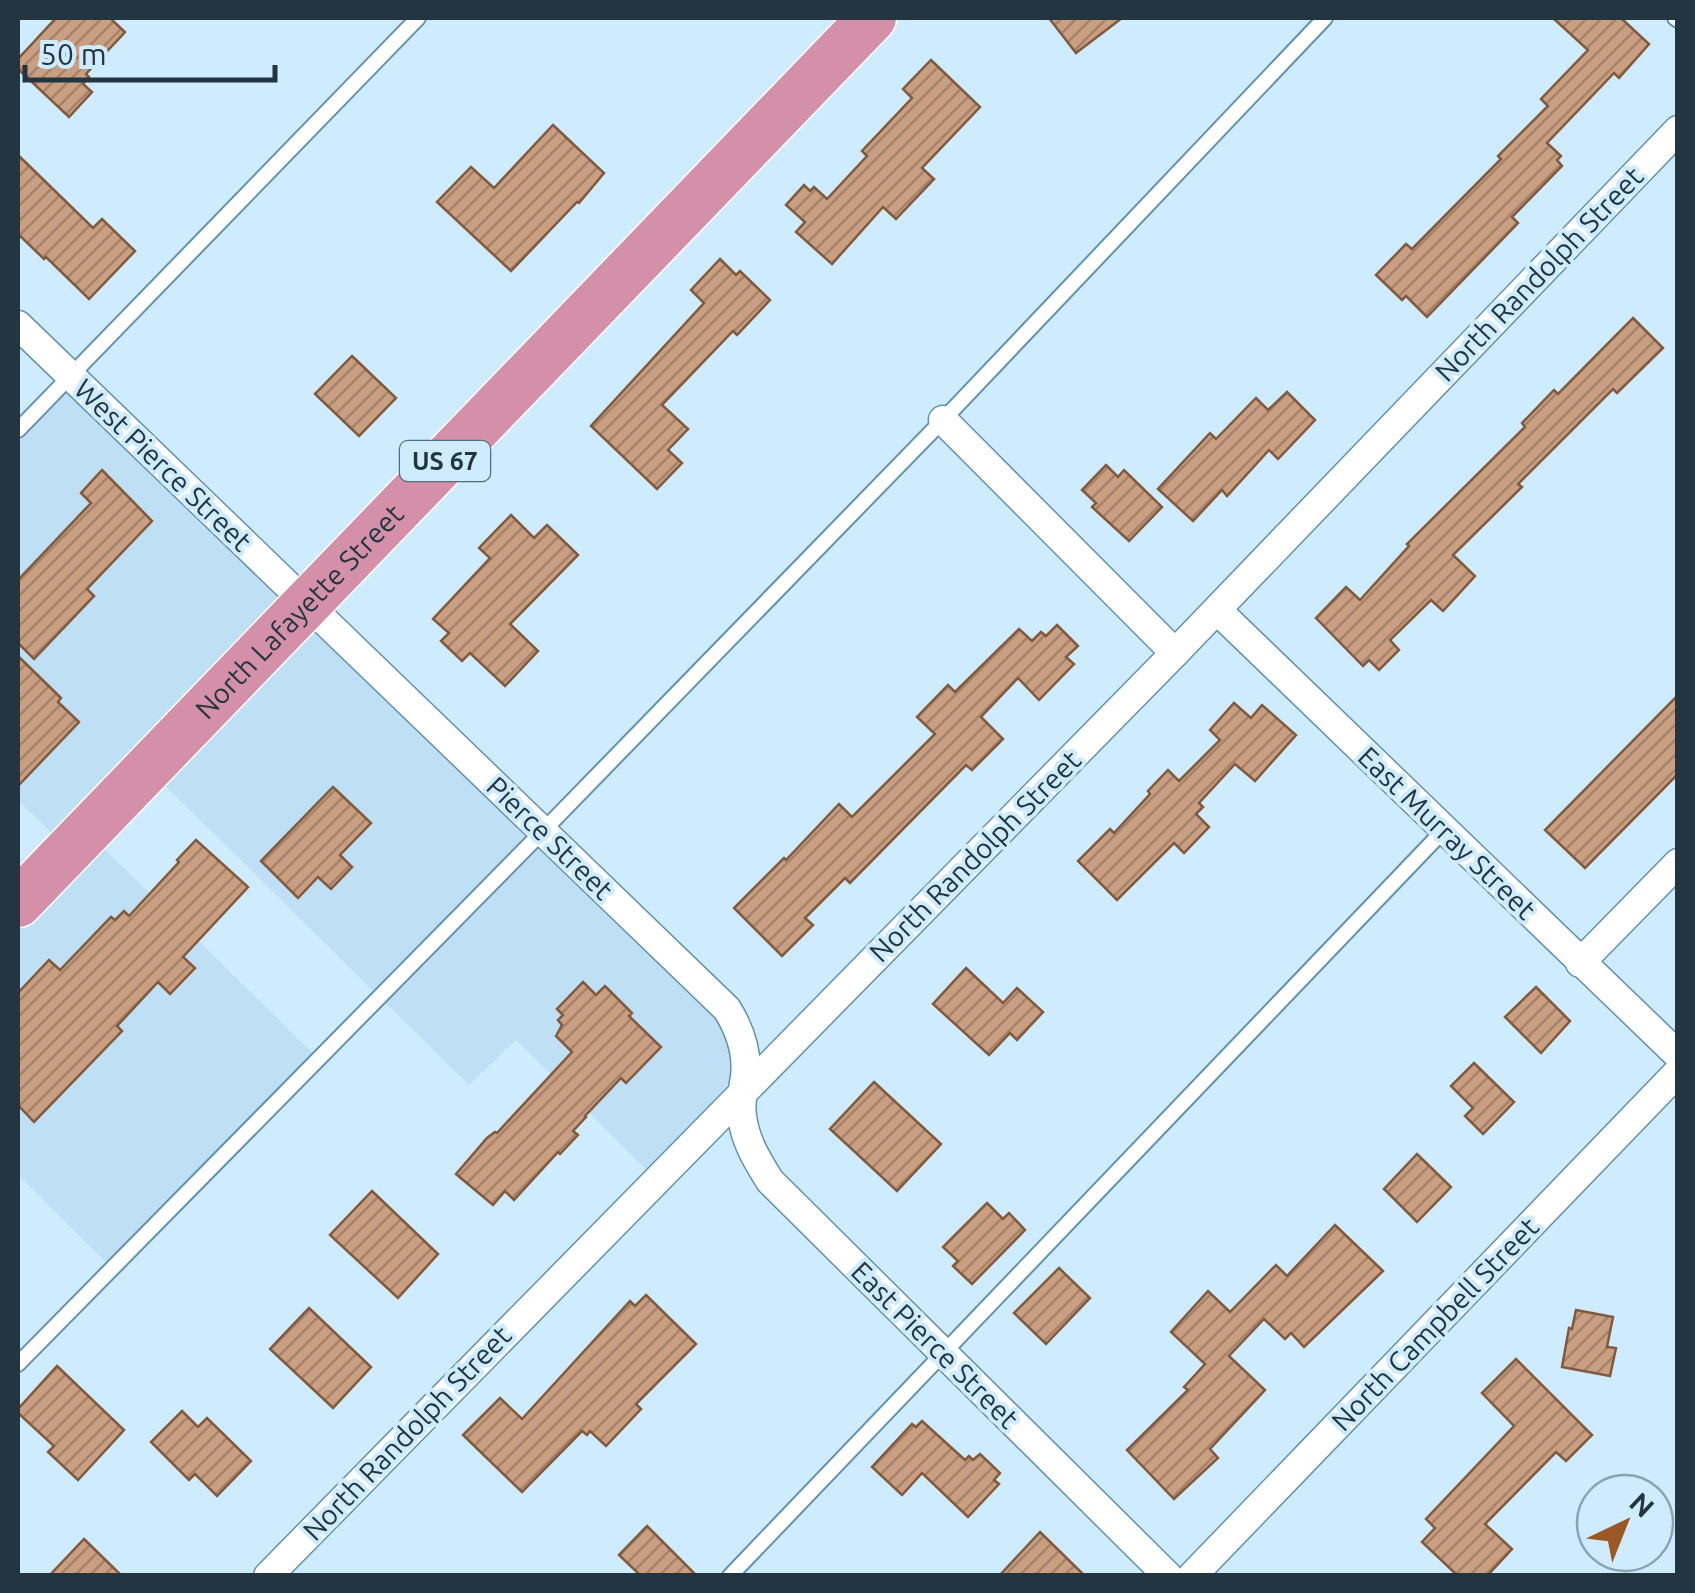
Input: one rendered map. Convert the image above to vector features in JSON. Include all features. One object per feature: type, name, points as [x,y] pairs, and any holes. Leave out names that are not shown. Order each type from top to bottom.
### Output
[{"type":"highway","name":"North Lafayette Street","points":[[18,903],[872,18]]},
{"type":"street","name":"North Randolph Street","points":[[268,1576],[1175,654],[1678,130]]},
{"type":"street","name":"West Pierce Street","points":[[18,325],[308,604]]},
{"type":"street","points":[[943,420],[1175,654]]},
{"type":"street","name":"Pierce Street","points":[[308,604],[727,1009],[737,1024],[746,1059],[740,1094]]},
{"type":"street","name":"East Murray Street","points":[[1217,610],[1678,1055]]},
{"type":"street","points":[[1580,963],[1678,864]]},
{"type":"street","name":"North Campbell Street","points":[[1192,1576],[1678,1072]]},
{"type":"street","name":"East Pierce Street","points":[[740,1094],[744,1131],[770,1181],[1168,1576]]},
{"type":"lane","points":[[18,430],[418,18]]},
{"type":"lane","points":[[18,1364],[943,420],[1325,18]]},
{"type":"lane","points":[[730,1576],[1444,830]]},
{"type":"shaded area","points":[[70,376],[727,1009],[745,1077],[656,1180],[516,1040],[469,1085],[148,769],[87,832],[319,1059],[112,1268],[18,1175],[18,903],[69,850],[18,800],[18,430]]},
{"type":"building","points":[[56,18],[110,18],[125,32],[86,74],[89,77],[83,84],[92,92],[69,117],[18,69],[18,59]]},
{"type":"building","points":[[1049,18],[1122,18],[1076,53]]},
{"type":"building","points":[[1553,18],[1621,18],[1649,44],[1619,78],[1614,73],[1547,143],[1561,156],[1557,160],[1562,166],[1512,217],[1518,223],[1427,317],[1376,275],[1406,244],[1412,249],[1501,159],[1498,156],[1548,106],[1541,99],[1588,50]]},
{"type":"building","points":[[931,60],[980,107],[922,168],[934,179],[896,219],[883,207],[832,264],[796,232],[805,222],[786,205],[804,185],[810,191],[814,187],[827,199],[867,156],[862,151],[912,98],[903,89]]},
{"type":"building","points":[[553,125],[604,173],[511,271],[437,202],[471,167],[494,188]]},
{"type":"building","points":[[18,155],[93,228],[102,219],[135,251],[89,299],[18,234]]},
{"type":"building","points":[[720,259],[736,275],[740,271],[770,300],[737,335],[733,331],[662,405],[688,429],[668,450],[682,463],[657,489],[591,426],[704,303],[691,290]]},
{"type":"building","points":[[1633,318],[1663,348],[1617,393],[1613,389],[1453,555],[1475,576],[1443,611],[1431,600],[1390,640],[1399,650],[1379,670],[1369,660],[1363,666],[1316,618],[1346,587],[1360,600],[1407,544],[1525,427],[1522,423],[1554,390],[1558,394]]},
{"type":"building","points":[[352,356],[396,398],[359,436],[315,394]]},
{"type":"building","points":[[1287,392],[1315,420],[1278,459],[1269,450],[1227,496],[1222,490],[1193,521],[1158,489],[1210,433],[1216,439],[1256,398],[1268,410]]},
{"type":"building","points":[[1106,465],[1118,477],[1124,470],[1162,507],[1129,541],[1092,507],[1096,503],[1082,490]]},
{"type":"building","points":[[102,470],[152,521],[87,589],[94,596],[34,659],[18,643],[18,580],[91,503],[81,493]]},
{"type":"building","points":[[511,515],[534,538],[547,525],[578,555],[510,624],[538,651],[505,686],[470,653],[462,661],[441,641],[449,633],[433,619],[490,558],[479,548]]},
{"type":"building","points":[[1057,625],[1078,646],[1066,657],[1074,664],[1039,700],[1018,678],[981,717],[1003,739],[972,770],[966,765],[850,883],[845,878],[805,918],[813,925],[782,956],[734,908],[839,804],[852,817],[935,734],[917,717],[948,685],[955,692],[1019,629],[1032,641],[1041,632],[1046,636]]},
{"type":"building","points":[[18,656],[61,698],[58,702],[79,722],[18,786]]},
{"type":"building","points":[[1678,695],[1678,774],[1585,868],[1545,830]]},
{"type":"building","points":[[1234,703],[1251,718],[1262,705],[1296,735],[1255,781],[1235,764],[1199,803],[1203,807],[1196,814],[1209,827],[1184,853],[1174,843],[1117,900],[1078,861],[1110,829],[1114,833],[1168,770],[1179,781],[1220,740],[1210,730]]},
{"type":"building","points":[[333,787],[371,823],[340,855],[352,867],[331,889],[318,877],[298,898],[261,861]]},
{"type":"building","points":[[196,840],[248,887],[183,957],[195,968],[170,994],[158,982],[117,1026],[122,1031],[34,1122],[18,1105],[18,993],[49,960],[60,970],[111,917],[115,920],[124,911],[129,916]]},
{"type":"building","points":[[966,968],[1003,1003],[1017,988],[1043,1012],[1017,1040],[1010,1033],[989,1055],[933,1004]]},
{"type":"building","points":[[583,982],[596,995],[605,986],[661,1047],[626,1083],[621,1078],[573,1131],[578,1135],[514,1200],[505,1191],[493,1205],[456,1174],[572,1052],[556,1036],[562,1025],[558,1020],[563,1015],[557,1009]]},
{"type":"building","points":[[1536,987],[1570,1021],[1541,1053],[1505,1017]]},
{"type":"building","points":[[1474,1063],[1514,1102],[1483,1134],[1465,1116],[1473,1108],[1451,1086]]},
{"type":"building","points":[[874,1082],[941,1144],[897,1191],[830,1129]]},
{"type":"building","points":[[1417,1154],[1451,1187],[1417,1222],[1384,1189]]},
{"type":"building","points":[[372,1191],[438,1254],[398,1298],[330,1235]]},
{"type":"building","points":[[987,1203],[1003,1219],[1009,1213],[1025,1230],[972,1284],[953,1266],[958,1261],[943,1247]]},
{"type":"building","points":[[1335,1225],[1383,1271],[1304,1347],[1291,1333],[1285,1339],[1264,1319],[1229,1356],[1265,1390],[1210,1449],[1218,1458],[1174,1499],[1127,1450],[1188,1390],[1184,1387],[1205,1364],[1171,1332],[1208,1291],[1230,1312],[1276,1265],[1287,1276]]},
{"type":"building","points":[[1059,1268],[1090,1298],[1046,1344],[1014,1313]]},
{"type":"building","points":[[646,1295],[696,1344],[636,1404],[641,1409],[606,1446],[590,1431],[587,1435],[582,1431],[522,1492],[463,1435],[500,1398],[522,1419],[630,1301],[635,1306]]},
{"type":"building","points":[[309,1308],[371,1367],[333,1408],[270,1349]]},
{"type":"building","points":[[1576,1310],[1613,1317],[1607,1347],[1616,1348],[1610,1376],[1562,1367]]},
{"type":"building","points":[[1516,1359],[1592,1435],[1566,1461],[1556,1452],[1485,1524],[1512,1549],[1487,1576],[1458,1576],[1422,1542],[1435,1528],[1426,1519],[1514,1426],[1482,1393]]},
{"type":"building","points":[[57,1366],[124,1430],[78,1480],[48,1452],[54,1446],[18,1413]]},
{"type":"building","points":[[182,1411],[198,1427],[207,1418],[251,1461],[217,1496],[195,1474],[189,1480],[151,1442]]},
{"type":"building","points":[[922,1421],[965,1460],[980,1454],[1000,1473],[994,1480],[999,1484],[968,1517],[922,1473],[902,1495],[872,1467],[912,1424],[916,1427]]},
{"type":"building","points":[[647,1526],[697,1576],[641,1576],[619,1555]]},
{"type":"building","points":[[1040,1532],[1085,1576],[999,1576]]},
{"type":"building","points":[[84,1539],[122,1576],[49,1576]]}]
